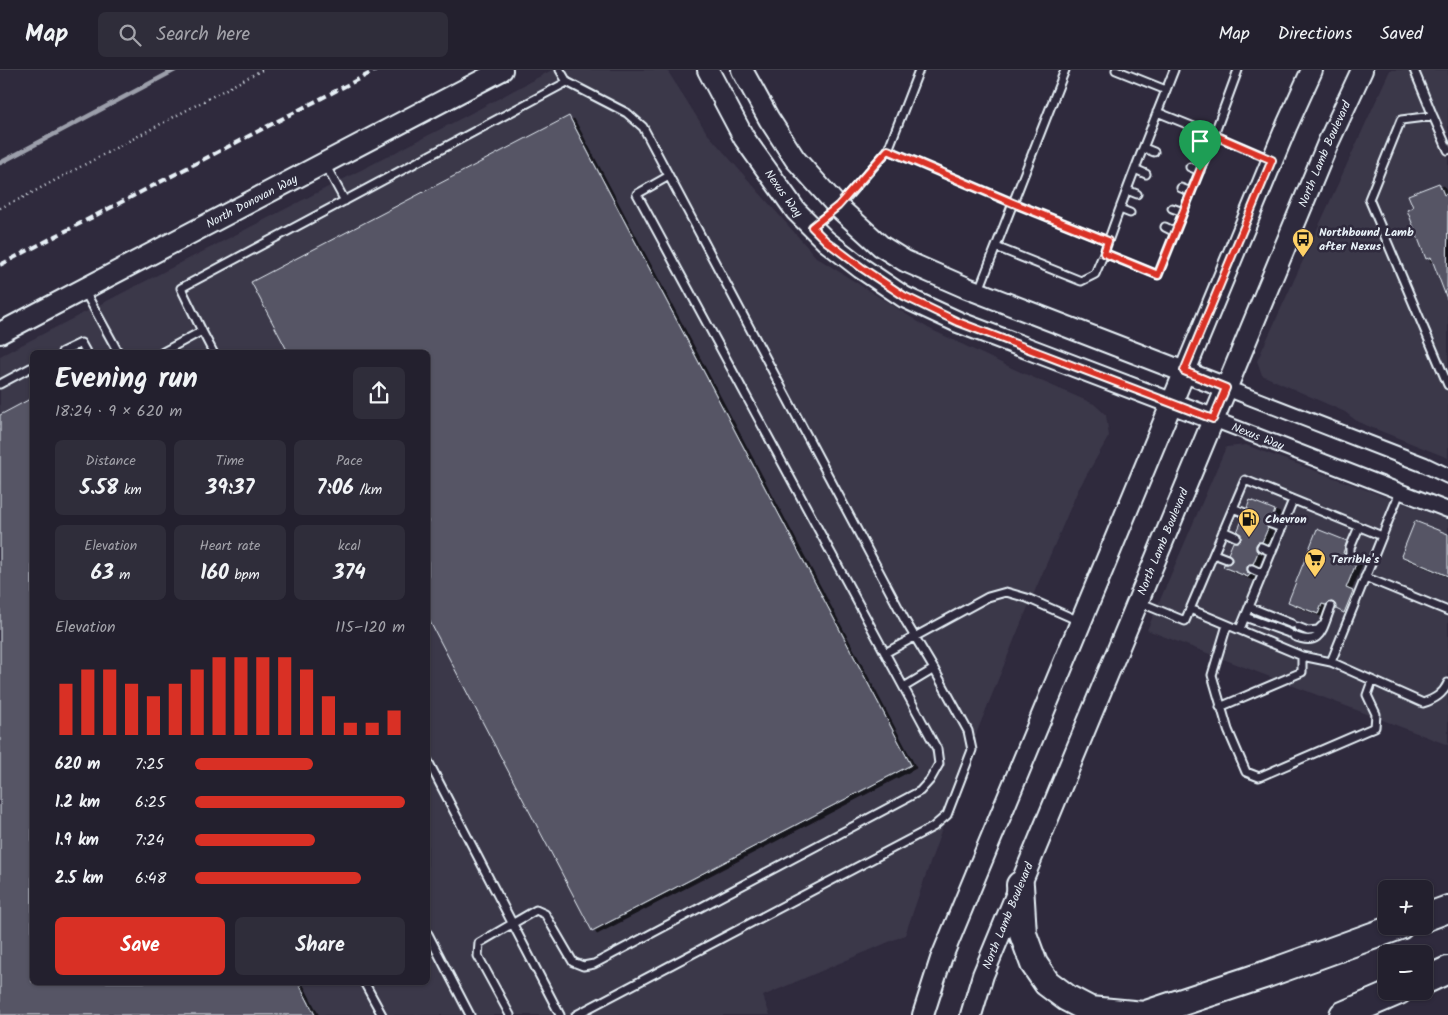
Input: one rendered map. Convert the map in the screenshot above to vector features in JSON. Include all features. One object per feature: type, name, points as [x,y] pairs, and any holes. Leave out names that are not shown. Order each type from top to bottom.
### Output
[{"type":"highway","points":[[1020,885],[1023,934],[1034,964],[1048,983],[1067,998],[1090,1010],[1144,1015],[1378,934]]},
{"type":"highway","points":[[1433,915],[1448,909]]},
{"type":"highway","points":[[1433,977],[1448,970]]},
{"type":"highway","points":[[1343,1015],[1378,1000]]},
{"type":"main road","name":"North Donovan Way","points":[[0,333],[502,70]]},
{"type":"main road","name":"Nexus Way","points":[[708,70],[744,138],[796,211],[826,241],[862,268],[904,296],[958,322],[1213,419]]},
{"type":"main road","points":[[742,70],[769,119],[795,159],[838,206],[874,240],[889,251],[905,261],[978,292],[1226,388]]},
{"type":"main road","points":[[923,1015],[941,959],[1272,160],[1312,70]]},
{"type":"main road","name":"North Lamb Boulevard","points":[[970,1015],[983,975],[1137,602],[1328,143],[1362,70]]},
{"type":"street","points":[[1226,388],[1425,465],[1448,476]]},
{"type":"street","name":"Nexus Way","points":[[1213,419],[1448,510]]},
{"type":"lane","points":[[560,70],[567,82],[627,113],[642,127],[915,636],[968,731],[972,750],[947,815],[933,827],[576,1015]]},
{"type":"lane","points":[[812,227],[838,206],[888,150],[919,70]]},
{"type":"lane","points":[[978,292],[1064,70]]},
{"type":"lane","points":[[1116,70],[1166,90]]},
{"type":"lane","points":[[996,247],[1080,281],[1095,274],[1173,70]]},
{"type":"lane","points":[[1104,253],[1158,275],[1238,70]]},
{"type":"lane","points":[[1414,70],[1448,150]]},
{"type":"lane","points":[[213,350],[181,288],[567,82]]},
{"type":"lane","points":[[1157,112],[1272,160]]},
{"type":"lane","points":[[1433,116],[1401,120],[1369,199],[1448,385]]},
{"type":"lane","points":[[1144,148],[1154,152]]},
{"type":"lane","points":[[888,150],[1108,241]]},
{"type":"lane","points":[[324,163],[345,201]]},
{"type":"lane","points":[[1190,167],[1200,171]]},
{"type":"lane","points":[[1135,169],[1146,174]]},
{"type":"lane","points":[[510,1015],[478,956],[479,943],[536,910],[545,914],[573,962],[583,966],[594,964],[920,791],[940,764],[937,749],[904,686],[637,194],[669,176]]},
{"type":"lane","points":[[1181,188],[1191,192]]},
{"type":"lane","points":[[1127,190],[1137,194]]},
{"type":"lane","points":[[1172,208],[1183,212]]},
{"type":"lane","points":[[1120,209],[1130,213]]},
{"type":"lane","points":[[1165,227],[1175,232]]},
{"type":"lane","points":[[84,289],[117,350]]},
{"type":"lane","points":[[167,350],[202,331]]},
{"type":"lane","points":[[66,350],[81,343],[85,350]]},
{"type":"lane","points":[[0,384],[30,368]]},
{"type":"lane","points":[[1137,602],[1185,621],[1245,480],[1382,536]]},
{"type":"lane","points":[[1331,662],[1400,492]]},
{"type":"lane","points":[[1240,629],[1293,500]]},
{"type":"lane","points":[[1233,508],[1245,513]]},
{"type":"lane","points":[[1270,524],[1282,528]]},
{"type":"lane","points":[[1350,556],[1350,548],[1359,527]]},
{"type":"lane","points":[[1223,531],[1236,536]]},
{"type":"lane","points":[[1261,547],[1272,552]]},
{"type":"lane","points":[[1214,554],[1227,559]]},
{"type":"lane","points":[[1252,569],[1263,574]]},
{"type":"lane","points":[[1365,577],[1448,611]]},
{"type":"lane","points":[[885,653],[988,597],[1006,592],[1027,598],[1080,622]]},
{"type":"lane","points":[[1250,607],[1308,631],[1318,630],[1324,624]]},
{"type":"lane","points":[[1245,617],[1302,639],[1310,640],[1317,637],[1321,632],[1330,607]]},
{"type":"lane","points":[[1190,609],[1302,656],[1331,662],[1423,703],[1434,699],[1445,691],[1448,683]]},
{"type":"lane","points":[[1227,625],[1212,675],[1228,730],[1246,772],[1259,777],[1375,727],[1376,714],[1367,695],[1372,681]]},
{"type":"lane","points":[[1220,707],[1302,672],[1302,656]]},
{"type":"lane","points":[[904,686],[934,669]]},
{"type":"lane","points":[[430,765],[560,1015]]},
{"type":"lane","points":[[430,938],[470,1015]]},
{"type":"lane","points":[[366,985],[382,1015]]},
{"type":"path","points":[[0,208],[262,70]]},
{"type":"shaded area","points":[[552,70],[667,70],[707,133],[816,257],[928,328],[1016,370],[1094,404],[1106,415],[1109,436],[1078,490],[1019,628],[968,754],[905,935],[763,996],[770,1015],[0,1015],[0,356]]},
{"type":"shaded area","points":[[1390,70],[1448,70],[1448,458],[1358,422],[1345,412],[1262,375],[1257,361]]},
{"type":"shaded area","points":[[1246,445],[1448,520],[1448,745],[1147,630],[1226,447]]},
{"type":"building","points":[[569,116],[911,765],[592,931],[430,622],[430,350],[287,350],[251,282]]},
{"type":"building","points":[[1439,183],[1444,195],[1448,193],[1447,299],[1431,257],[1426,259],[1407,210],[1413,207],[1408,195]]},
{"type":"building","points":[[30,399],[30,985],[300,985],[315,1015],[0,1015],[0,415]]},
{"type":"building","name":"Chevron","points":[[1250,500],[1275,510],[1272,519],[1266,522],[1268,528],[1262,542],[1258,542],[1256,545],[1258,552],[1253,564],[1249,564],[1247,567],[1247,572],[1250,574],[1248,577],[1223,567],[1224,564],[1232,561],[1231,556],[1228,554],[1233,542],[1241,539],[1241,534],[1237,532],[1243,518],[1250,515],[1247,508]]},
{"type":"building","points":[[1415,521],[1448,534],[1448,576],[1401,556]]},
{"type":"building","name":"Terrible's","points":[[1317,529],[1347,541],[1343,553],[1346,559],[1350,561],[1355,558],[1358,559],[1346,588],[1353,591],[1344,613],[1336,609],[1335,604],[1332,602],[1326,605],[1322,604],[1318,614],[1288,602]]},
{"type":"waterway","points":[[0,163],[175,70]]},
{"type":"railway","points":[[0,265],[376,70]]},
{"type":"place","name":"Northbound Lamb after Nexus","points":[[1303,258]]},
{"type":"place","name":"Chevron","points":[[1249,538]]},
{"type":"place","name":"Terrible's","points":[[1315,578]]},
{"type":"route","points":[[1214,135],[1272,160],[1184,371],[1226,388],[1213,419],[958,322],[904,296],[826,241],[812,227],[838,206],[888,150],[1108,241],[1104,253],[1158,275],[1200,171],[1214,135]]}]
